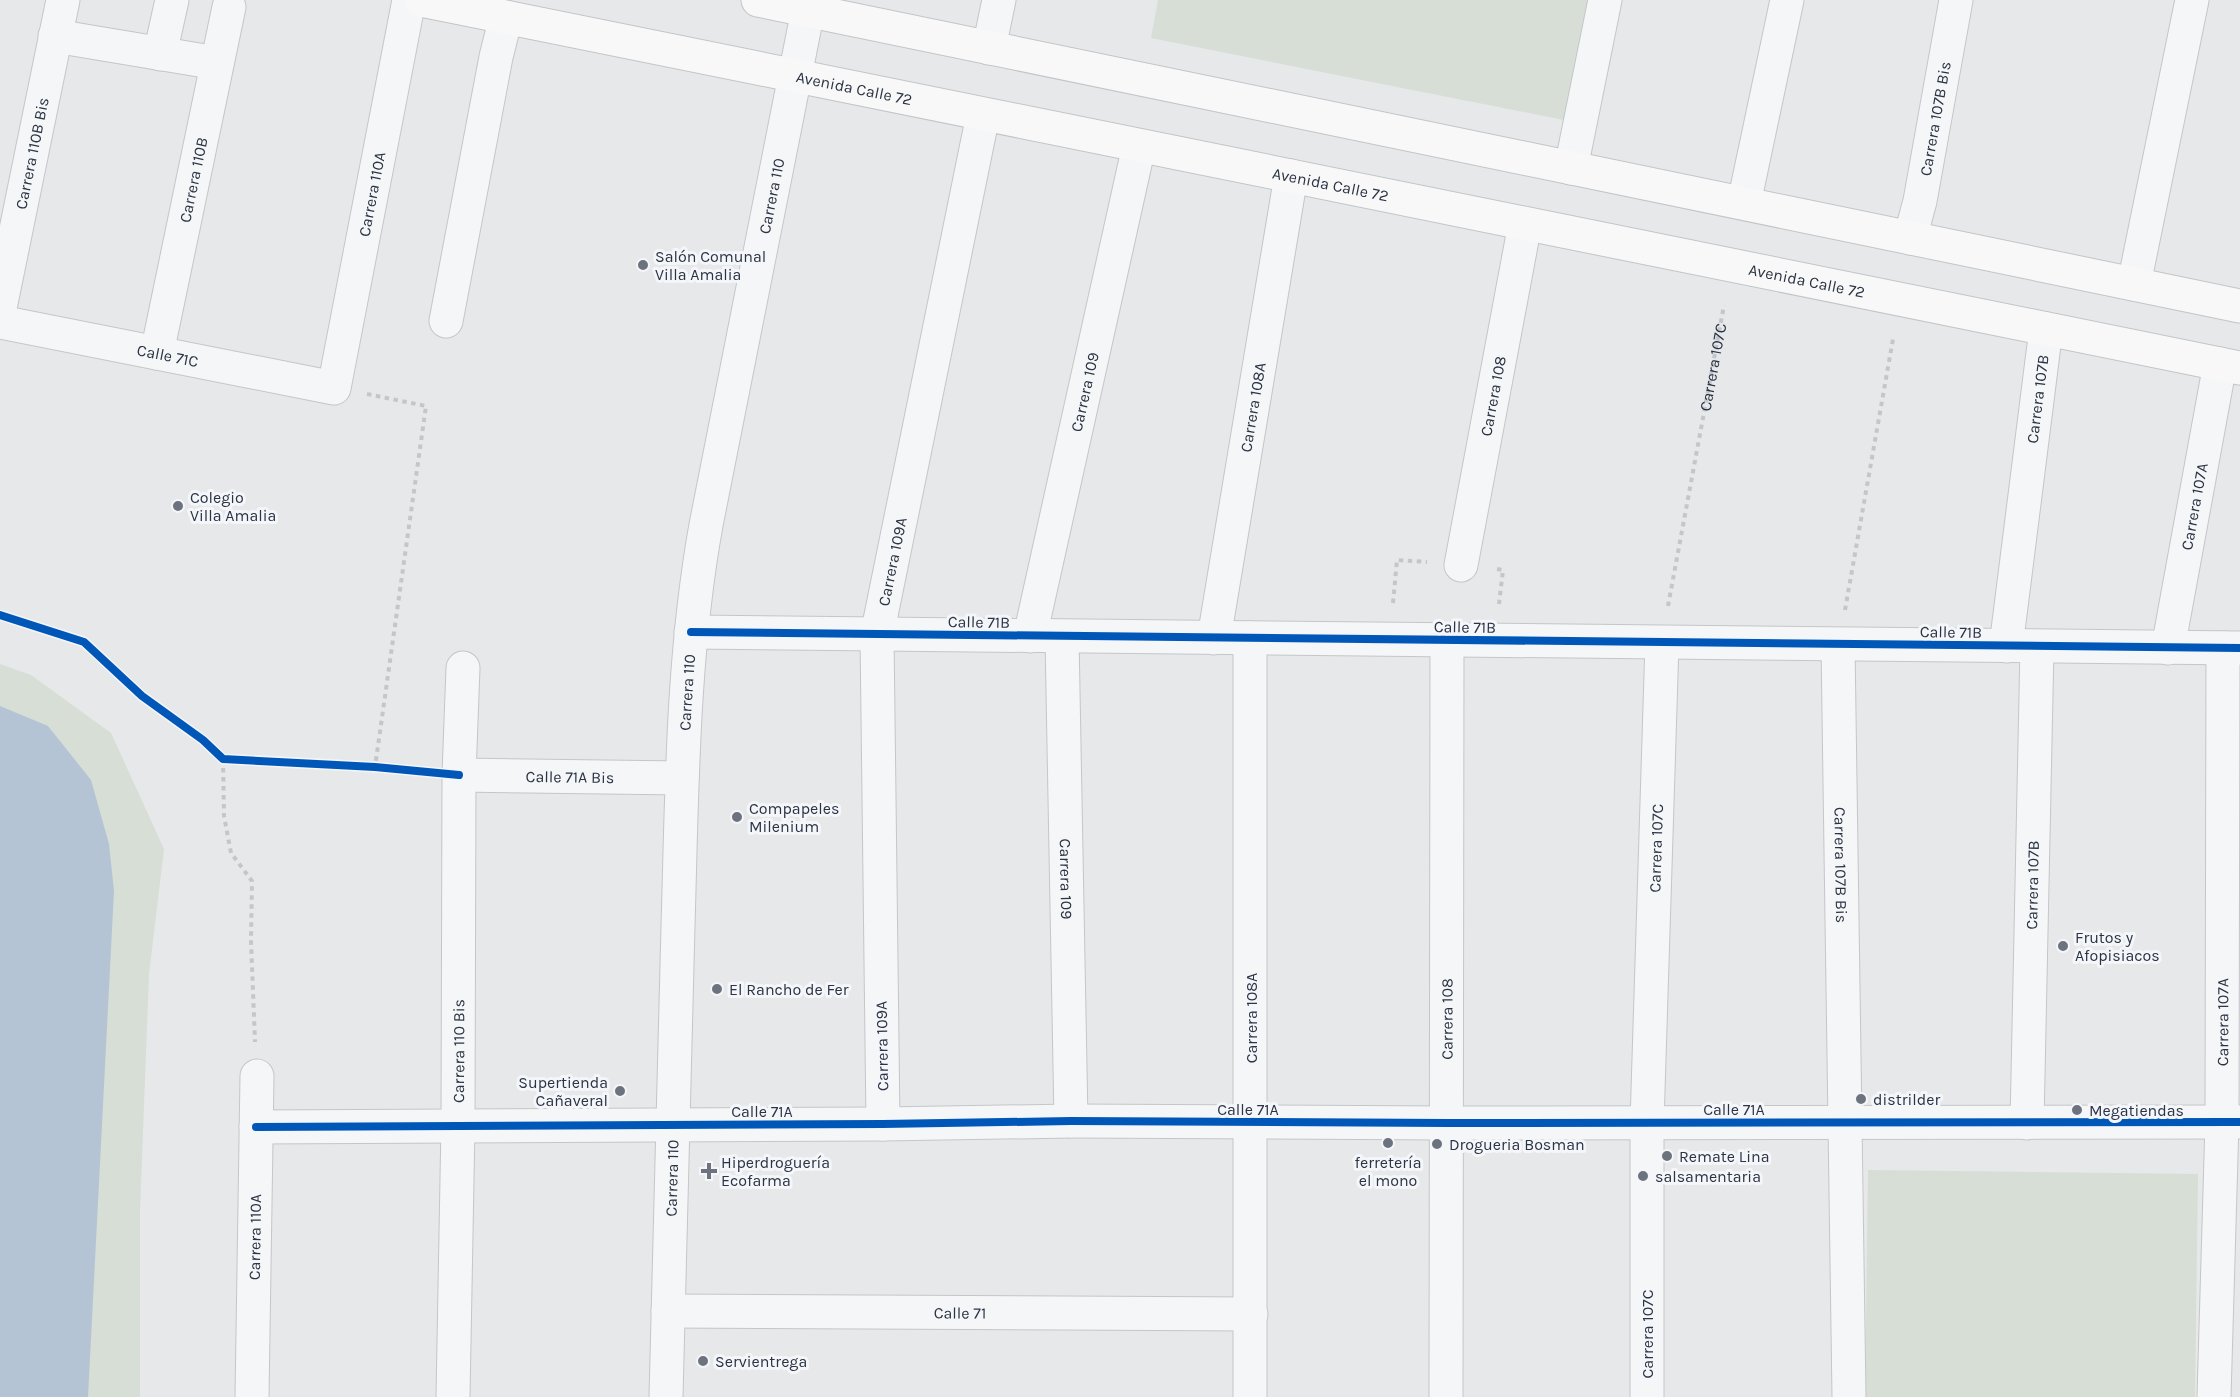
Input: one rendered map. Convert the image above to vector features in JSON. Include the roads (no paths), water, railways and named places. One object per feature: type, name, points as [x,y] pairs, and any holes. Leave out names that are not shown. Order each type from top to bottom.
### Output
[{"type":"main road","name":"Avenida Calle 72","points":[[421,0],[2230,366]]},
{"type":"main road","points":[[758,0],[809,5],[989,48],[2240,306]]},
{"type":"street","name":"Carrera 110B Bis","points":[[0,308],[63,0]]},
{"type":"street","points":[[160,54],[172,0]]},
{"type":"street","name":"Carrera 110A","points":[[334,388],[409,0]]},
{"type":"street","points":[[989,48],[999,0]]},
{"type":"street","points":[[1571,168],[1605,0]]},
{"type":"street","points":[[1744,203],[1787,0]]},
{"type":"street","name":"Carrera 107B Bis","points":[[1910,238],[1920,201],[1956,0]]},
{"type":"street","points":[[2134,284],[2192,0]]},
{"type":"street","name":"Carrera 110","points":[[666,1397],[682,778],[686,681],[691,632],[697,574],[706,525],[809,5]]},
{"type":"street","name":"Carrera 110B","points":[[157,353],[229,7]]},
{"type":"street","points":[[446,321],[496,57],[506,17]]},
{"type":"street","points":[[55,36],[217,63]]},
{"type":"street","name":"Carrera 109A","points":[[884,1124],[877,634],[982,115]]},
{"type":"street","name":"Carrera 109","points":[[1030,636],[1139,146]]},
{"type":"street","name":"Carrera 108A","points":[[1214,638],[1291,176]]},
{"type":"street","name":"Carrera 108","points":[[1461,566],[1525,224]]},
{"type":"street","name":"Calle 71C","points":[[0,322],[334,388]]},
{"type":"street","name":"Carrera 107B","points":[[2027,1123],[2021,647],[2046,329]]},
{"type":"street","name":"Carrera 107A","points":[[2168,648],[2230,366]]},
{"type":"street","name":"Calle 71B","points":[[691,632],[2231,648]]},
{"type":"street","name":"Carrera 109","points":[[1062,637],[1071,1121]]},
{"type":"street","name":"Carrera 108A","points":[[1250,638],[1250,1397]]},
{"type":"street","name":"Carrera 108","points":[[1446,1397],[1447,640]]},
{"type":"street","name":"Carrera 107C","points":[[1647,1397],[1647,1123],[1662,643]]},
{"type":"street","name":"Carrera 107B Bis","points":[[1838,645],[1849,1397]]},
{"type":"street","name":"Carrera 107A","points":[[2214,1397],[2231,1122],[2231,648]]},
{"type":"street","name":"Carrera 110 Bis","points":[[453,1397],[458,1125],[459,775],[463,668]]},
{"type":"street","name":"Calle 71A Bis","points":[[459,775],[682,778]]},
{"type":"street","name":"Carrera 110A","points":[[252,1397],[257,1076]]},
{"type":"street","name":"Calle 71A","points":[[256,1127],[1071,1121],[1251,1123],[2231,1122]]},
{"type":"street","name":"Calle 71","points":[[668,1311],[1251,1314]]},
{"type":"water","points":[[0,706],[48,726],[91,780],[109,844],[114,891],[88,1397],[0,1397]]},
{"type":"place","name":"Salón Comunal Villa Amalia","points":[[643,265]]},
{"type":"place","name":"Colegio Villa Amalia","points":[[178,506]]},
{"type":"place","name":"Compapeles Milenium","points":[[737,817]]},
{"type":"place","name":"Frutos y Afopisiacos","points":[[2063,946]]},
{"type":"place","name":"El Rancho de Fer","points":[[717,989]]},
{"type":"place","name":"Supertienda Cañaveral","points":[[620,1091]]},
{"type":"place","name":"distrilder","points":[[1861,1099]]},
{"type":"place","name":"Megatiendas","points":[[2077,1110]]},
{"type":"place","name":"ferretería el mono","points":[[1388,1143]]},
{"type":"place","name":"Drogueria Bosman","points":[[1437,1144]]},
{"type":"place","name":"Remate Lina","points":[[1667,1156]]},
{"type":"place","name":"Hiperdroguería Ecofarma","points":[[709,1171]]},
{"type":"place","name":"salsamentaria","points":[[1643,1176]]},
{"type":"place","name":"Servientrega","points":[[703,1361]]}]
